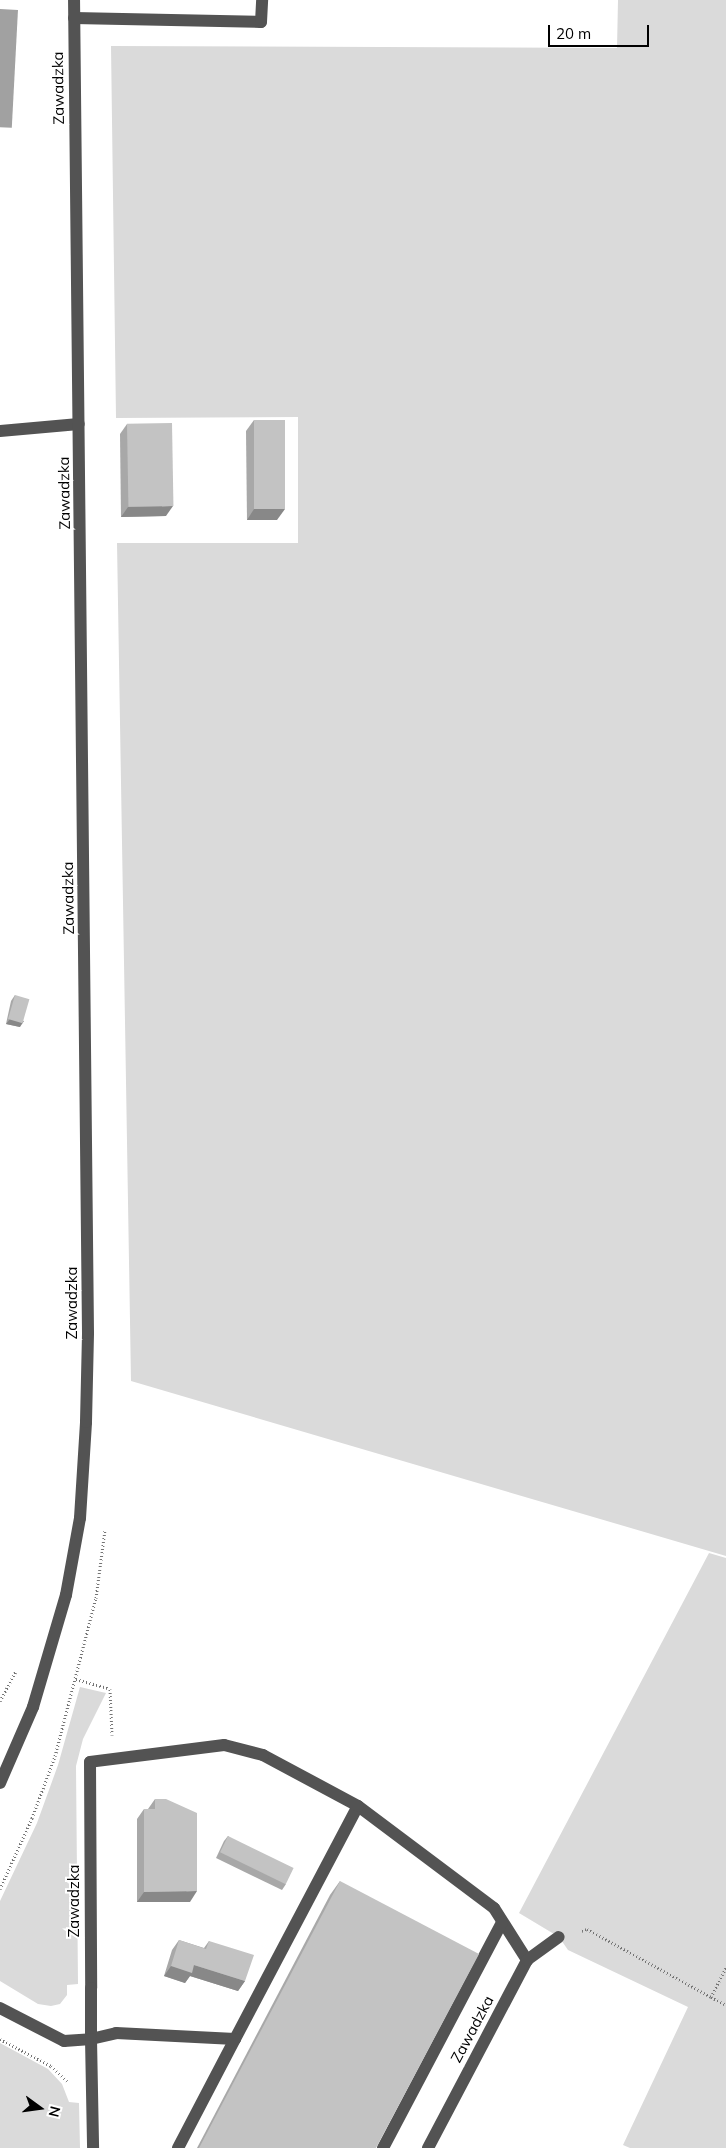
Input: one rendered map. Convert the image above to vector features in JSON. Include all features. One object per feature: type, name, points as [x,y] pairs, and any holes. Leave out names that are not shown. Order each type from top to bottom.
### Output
[{"type":"street","name":"Zawadzka","points":[[0,1783],[33,1707],[66,1595],[80,1518],[86,1422],[88,1333],[74,0]]},
{"type":"street","points":[[74,18],[261,22],[262,0]]},
{"type":"street","points":[[0,431],[79,424]]},
{"type":"street","name":"Zawadzka","points":[[93,2148],[90,1762],[224,1745],[263,1754],[358,1806]]},
{"type":"street","points":[[178,2148],[358,1806],[494,1908],[526,1960]]},
{"type":"street","points":[[383,2148],[502,1922]]},
{"type":"street","name":"Zawadzka","points":[[428,2148],[526,1960],[559,1937]]},
{"type":"street","points":[[0,2008],[64,2041],[91,2040],[116,2033],[235,2039]]},
{"type":"path","points":[[0,1701],[21,1663]]},
{"type":"path","points":[[76,1680],[110,1689]]},
{"type":"path","points":[[559,1937],[587,1929],[726,2005]]},
{"type":"path","points":[[711,1997],[726,1968]]},
{"type":"path","points":[[0,2039],[51,2066],[67,2082],[74,2099],[92,2099]]},
{"type":"shaded area","points":[[618,0],[726,0],[726,1556],[131,1381],[117,543],[298,543],[298,417],[116,418],[111,46],[617,48]]},
{"type":"shaded area","points":[[0,9],[18,10],[12,128],[0,127]]},
{"type":"shaded area","points":[[709,1553],[726,1558],[726,2148],[630,2148],[623,2145],[688,2007],[568,1950],[559,1937],[519,1913]]},
{"type":"shaded area","points":[[80,1687],[106,1693],[83,1739],[76,1766],[78,1984],[67,1985],[67,1995],[60,2004],[51,2006],[38,2004],[0,1981],[0,1901],[37,1823],[58,1765]]},
{"type":"shaded area","points":[[0,2043],[48,2069],[62,2084],[69,2102],[79,2103],[80,2148],[0,2148]]},
{"type":"building","points":[[254,420],[285,420],[285,509],[254,509]]},
{"type":"building","points":[[172,423],[173,506],[128,507],[127,424]]},
{"type":"building","points":[[15,995],[29,999],[23,1023],[8,1019]]},
{"type":"building","points":[[155,1799],[166,1799],[197,1813],[197,1891],[144,1892],[144,1809],[155,1809]]},
{"type":"building","points":[[228,1836],[294,1868],[286,1884],[220,1852]]},
{"type":"building","points":[[340,1881],[479,1954],[376,2148],[199,2148]]},
{"type":"building","points":[[179,1940],[206,1949],[209,1941],[254,1955],[245,1981],[194,1965],[192,1973],[171,1966]]}]
